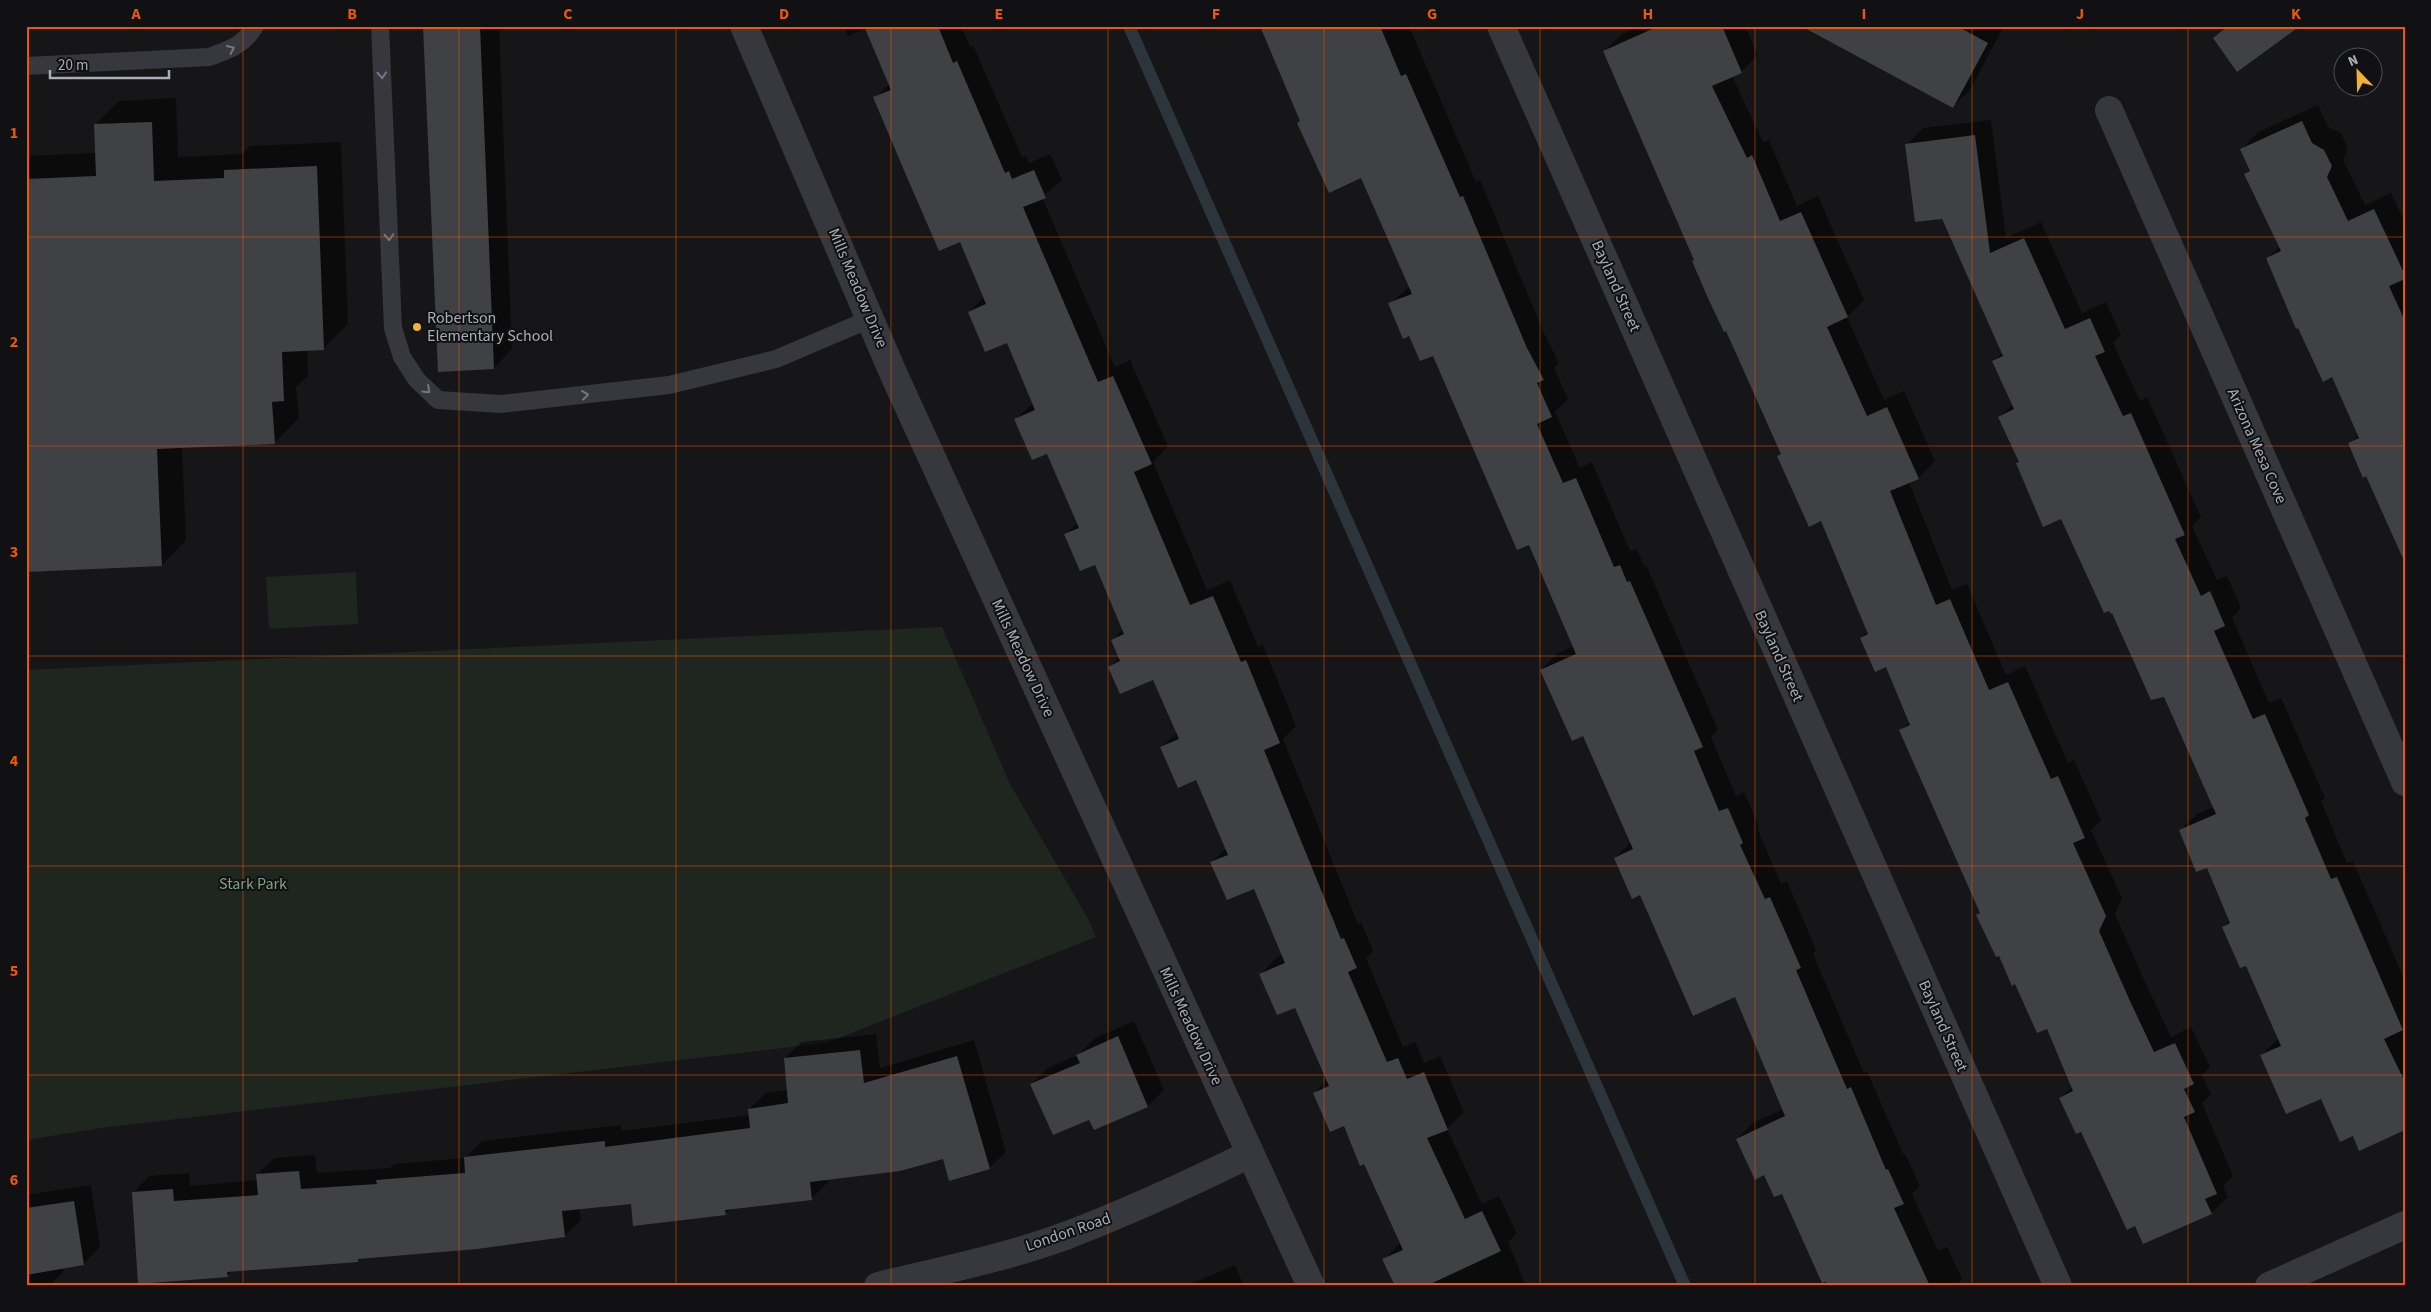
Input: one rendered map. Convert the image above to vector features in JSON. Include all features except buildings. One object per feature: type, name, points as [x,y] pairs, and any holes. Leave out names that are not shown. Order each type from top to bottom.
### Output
[{"type":"street","name":"Mills Meadow Drive","points":[[744,26],[870,319],[1311,1286]]},
{"type":"street","name":"Bayland Street","points":[[1501,26],[2058,1286]]},
{"type":"street","name":"Arizona Mesa Cove","points":[[2109,110],[2405,782]]},
{"type":"street","name":"London Road","points":[[878,1286],[966,1265],[1064,1236],[1158,1198],[1250,1154]]},
{"type":"street","points":[[2269,1286],[2405,1225]]},
{"type":"lane","points":[[26,66],[209,57],[231,50],[248,39],[255,26]]},
{"type":"lane","points":[[380,26],[393,328],[402,357],[417,380],[438,400],[501,404],[669,385],[776,359],[870,319]]},
{"type":"green space","points":[[356,572],[358,624],[269,629],[266,577]]},
{"type":"green space","name":"Stark Park","points":[[942,627],[1010,784],[1087,917],[1096,937],[826,1043],[101,1128],[26,1140],[26,670]]},
{"type":"waterway","points":[[1129,26],[1685,1286]]},
{"type":"place","name":"Robertson Elementary School","points":[[417,327]]}]
